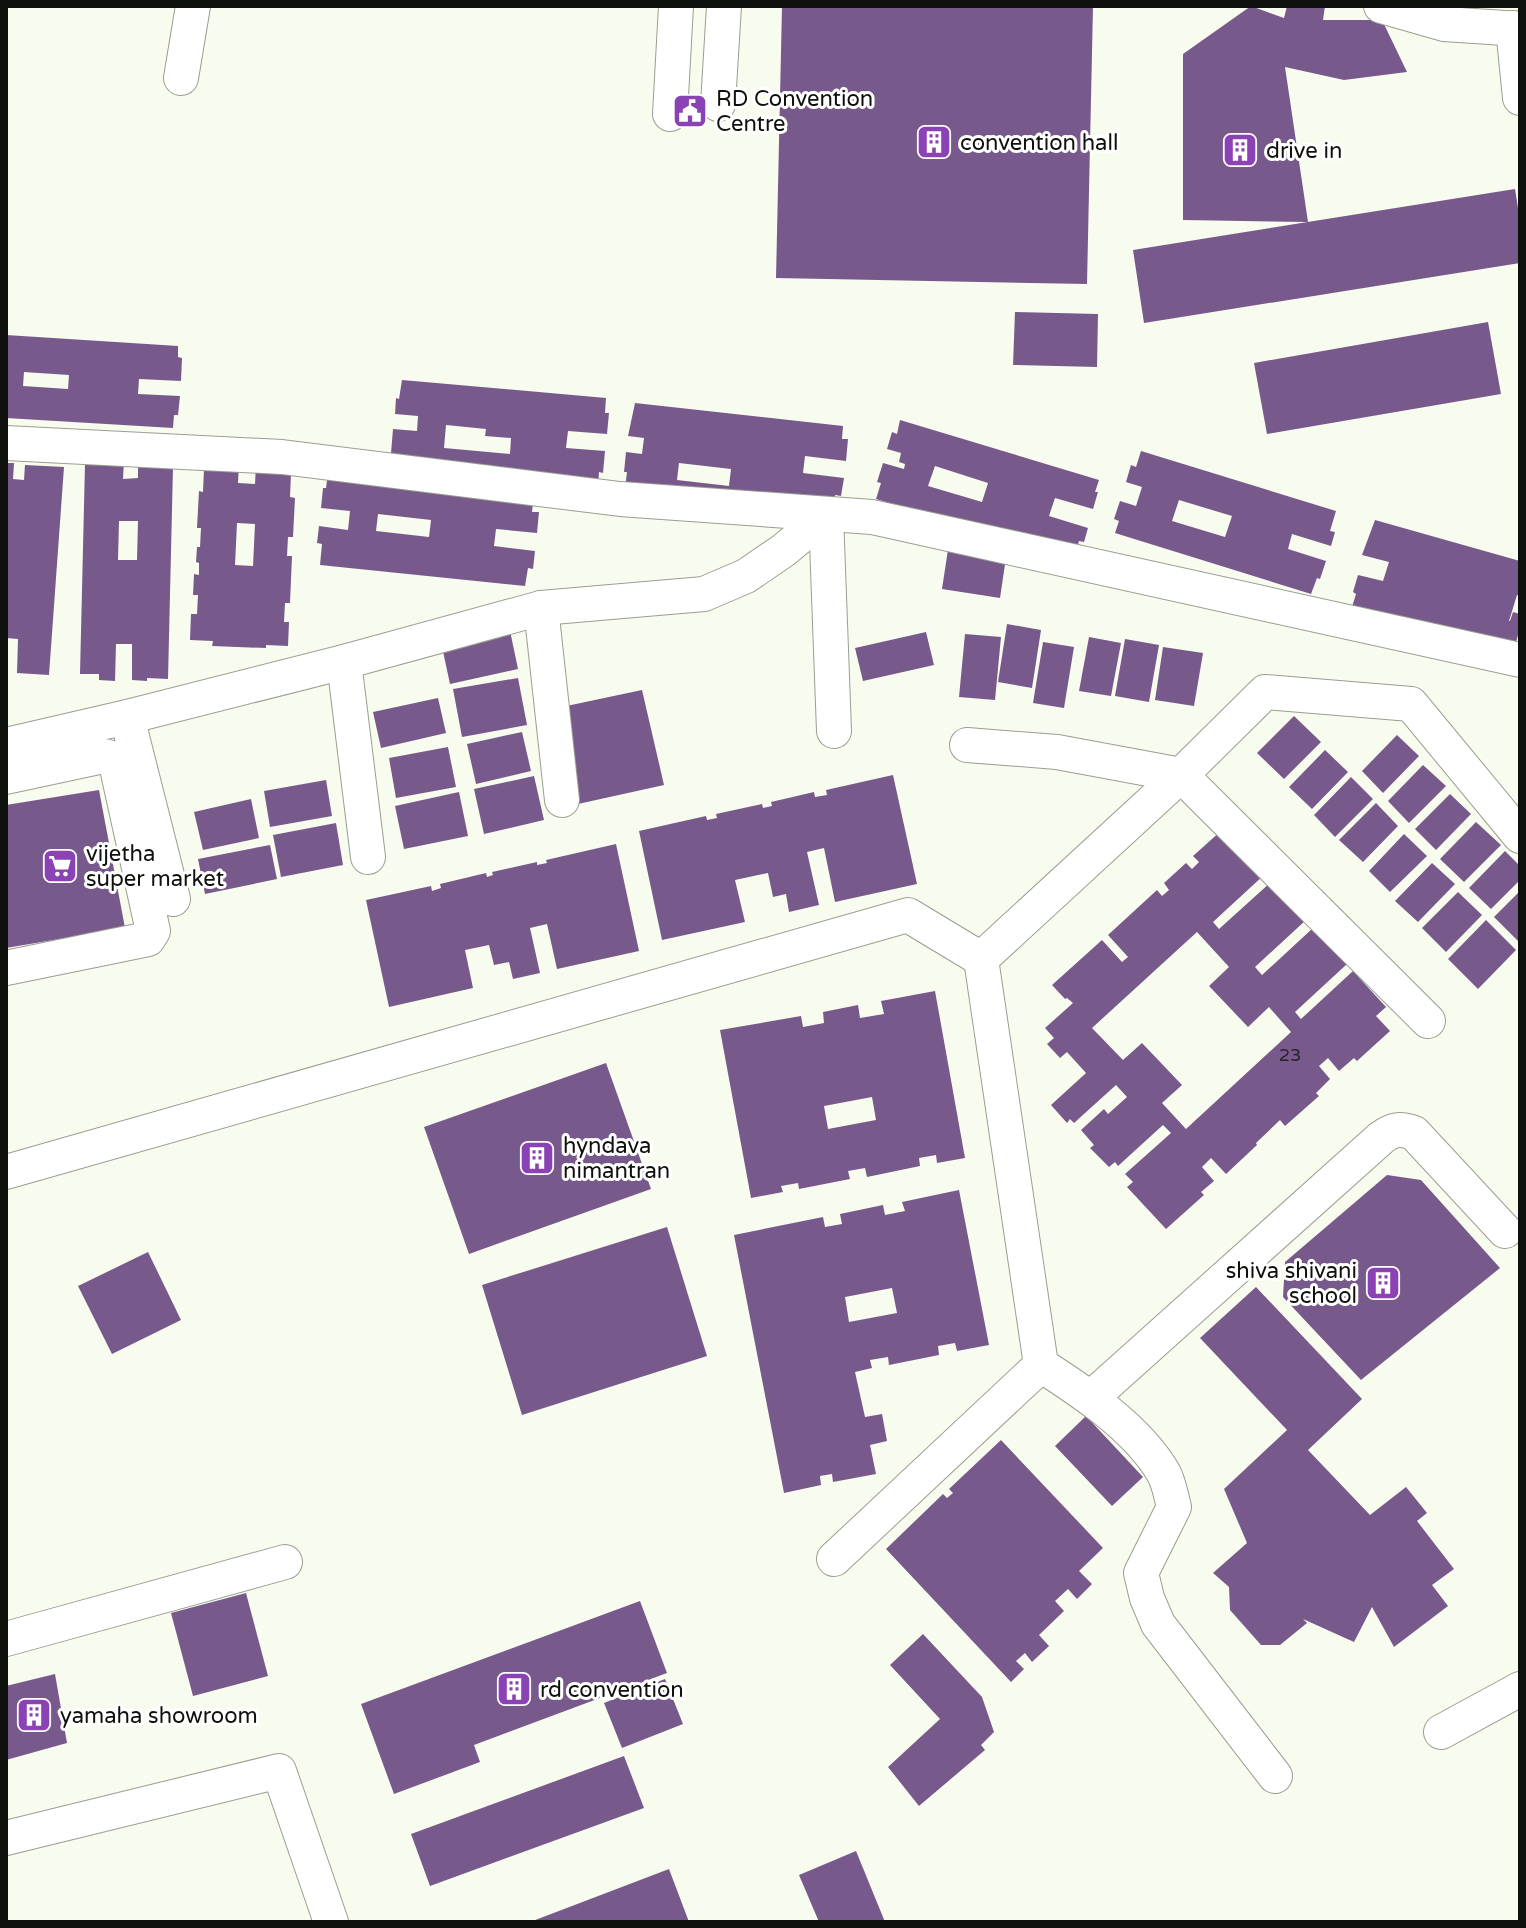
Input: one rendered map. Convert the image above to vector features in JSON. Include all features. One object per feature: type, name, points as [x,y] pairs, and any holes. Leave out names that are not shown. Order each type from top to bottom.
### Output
[{"type":"street","points":[[181,78],[193,6]]},
{"type":"street","points":[[670,114],[676,6]]},
{"type":"street","points":[[718,104],[724,6]]},
{"type":"street","points":[[1381,6],[1444,24],[1516,28],[1520,98]]},
{"type":"street","points":[[6,443],[282,457],[620,499],[872,517],[1520,660]]},
{"type":"street","points":[[6,745],[344,662],[541,608],[704,594],[746,576],[826,515]]},
{"type":"street","points":[[826,515],[834,731]]},
{"type":"street","points":[[541,608],[562,800]]},
{"type":"street","points":[[344,662],[368,857]]},
{"type":"street","points":[[981,959],[1181,775],[1265,692],[1411,704],[1520,836]]},
{"type":"street","points":[[127,717],[173,899]]},
{"type":"street","points":[[967,745],[1057,752],[1181,775],[1428,1021]]},
{"type":"street","points":[[6,777],[104,756],[115,759],[153,931],[148,939],[6,968]]},
{"type":"street","points":[[6,1172],[908,915],[981,959]]},
{"type":"street","points":[[981,959],[1041,1365],[1091,1398],[1146,1448],[1165,1474],[1174,1507],[1141,1573],[1147,1598],[1158,1624],[1275,1776]]},
{"type":"street","points":[[1091,1398],[1392,1130],[1404,1129],[1414,1133],[1505,1231]]},
{"type":"street","points":[[834,1559],[1041,1365]]},
{"type":"street","points":[[6,1639],[285,1562]]},
{"type":"street","points":[[1441,1732],[1520,1689]]},
{"type":"street","points":[[6,1838],[279,1771],[331,1922]]},
{"type":"building","name":"convention hall","points":[[782,6],[1093,6],[1087,284],[776,278]]},
{"type":"building","name":"drive in","points":[[1251,6],[1284,18],[1287,6],[1325,6],[1323,20],[1382,20],[1407,72],[1344,80],[1285,67],[1308,222],[1183,220],[1183,54]]},
{"type":"building","points":[[1515,189],[1520,221],[1520,263],[1144,323],[1133,250]]},
{"type":"building","points":[[1015,312],[1098,314],[1097,367],[1013,365]]},
{"type":"building","points":[[1488,322],[1501,394],[1267,434],[1254,363]]},
{"type":"building","points":[[6,335],[178,346],[178,357],[182,358],[181,381],[139,379],[138,394],[180,396],[173,428],[6,418]],"holes":[[[24,372],[69,375],[68,389],[23,386]]]},
{"type":"building","points":[[402,380],[606,398],[605,413],[609,413],[607,434],[568,431],[566,448],[605,451],[603,473],[599,472],[598,485],[393,467],[393,429],[417,431],[418,416],[395,414],[396,398],[399,399]],"holes":[[[446,425],[486,429],[485,436],[511,438],[510,454],[444,448]]]},
{"type":"building","points":[[635,403],[843,426],[842,439],[848,439],[846,461],[805,456],[803,473],[844,478],[841,496],[835,495],[833,511],[625,488],[626,452],[642,454],[644,438],[628,436]],"holes":[[[679,463],[731,469],[729,486],[677,480]]]},
{"type":"building","points":[[900,420],[1099,480],[1093,509],[1055,498],[1049,516],[1088,528],[1084,542],[1079,541],[1074,559],[876,499],[883,463],[904,469],[905,464],[899,462],[901,453],[887,449],[892,432],[897,434]],"holes":[[[935,466],[988,483],[982,502],[928,486]]]},
{"type":"building","points":[[1141,451],[1336,511],[1330,531],[1335,532],[1331,546],[1292,534],[1288,549],[1326,561],[1311,594],[1115,533],[1119,521],[1114,519],[1120,501],[1136,506],[1142,487],[1126,482],[1131,465],[1136,467]],"holes":[[[1179,500],[1232,516],[1225,537],[1172,521]]]},
{"type":"building","points":[[124,460],[123,479],[138,478],[138,460],[173,467],[168,679],[132,680],[132,644],[116,644],[115,681],[99,680],[99,674],[80,674],[85,464],[103,465]],"holes":[[[119,521],[138,521],[137,560],[118,560]]]},
{"type":"building","points":[[6,463],[14,463],[13,479],[24,480],[25,465],[64,467],[49,675],[17,673],[18,639],[6,638]]},
{"type":"building","points":[[239,463],[238,483],[255,484],[256,464],[291,473],[290,497],[295,498],[293,537],[288,537],[287,556],[292,556],[290,603],[285,603],[284,622],[289,622],[288,646],[212,646],[213,641],[190,640],[191,614],[197,614],[198,595],[193,595],[194,574],[199,575],[199,563],[196,562],[201,528],[197,528],[204,469]],"holes":[[[237,523],[255,524],[253,566],[235,565]]]},
{"type":"building","points":[[328,473],[534,495],[532,512],[539,512],[537,533],[496,529],[494,546],[535,551],[533,569],[528,568],[525,586],[320,565],[322,544],[317,543],[319,526],[348,530],[350,511],[321,508],[323,488],[326,488]],"holes":[[[378,514],[431,520],[429,537],[376,531]]]},
{"type":"building","points":[[1375,520],[1520,561],[1520,596],[1517,595],[1509,621],[1513,612],[1520,614],[1520,628],[1513,653],[1352,607],[1358,575],[1383,581],[1389,562],[1362,555]]},
{"type":"building","points":[[949,543],[1007,551],[1000,598],[942,589]]},
{"type":"building","points":[[1007,624],[1041,630],[1032,688],[998,682]]},
{"type":"building","points":[[509,626],[518,669],[450,684],[441,642]]},
{"type":"building","points":[[926,632],[934,665],[863,681],[855,648]]},
{"type":"building","points":[[965,634],[1001,637],[995,700],[959,697]]},
{"type":"building","points":[[1089,637],[1121,643],[1111,696],[1079,691]]},
{"type":"building","points":[[1125,639],[1159,645],[1149,702],[1115,696]]},
{"type":"building","points":[[1043,642],[1074,647],[1064,708],[1033,703]]},
{"type":"building","points":[[1163,647],[1203,653],[1194,706],[1155,700]]},
{"type":"building","points":[[518,678],[527,725],[462,737],[453,689]]},
{"type":"building","points":[[642,690],[664,785],[578,804],[557,708]]},
{"type":"building","points":[[438,698],[446,733],[381,748],[373,712]]},
{"type":"building","points":[[1294,716],[1321,742],[1284,779],[1257,753]]},
{"type":"building","points":[[522,732],[531,771],[476,784],[467,744]]},
{"type":"building","points":[[1397,735],[1419,756],[1383,793],[1362,771]]},
{"type":"building","points":[[448,747],[456,787],[396,798],[389,758]]},
{"type":"building","points":[[1325,750],[1348,772],[1312,809],[1289,787]]},
{"type":"building","points":[[1423,765],[1446,786],[1409,823],[1388,801]]},
{"type":"building","points":[[893,775],[917,884],[835,902],[824,848],[807,852],[819,905],[789,912],[786,894],[773,897],[768,873],[735,880],[745,922],[662,940],[639,831],[706,816],[707,820],[717,818],[716,814],[762,804],[763,808],[772,806],[771,802],[814,792],[815,797],[827,795],[826,790]]},
{"type":"building","points":[[534,776],[544,820],[484,834],[474,789]]},
{"type":"building","points":[[1351,777],[1373,799],[1335,837],[1314,815]]},
{"type":"building","points":[[326,780],[332,816],[270,827],[264,791]]},
{"type":"building","name":"vijetha super market","points":[[99,790],[125,928],[6,948],[6,805]]},
{"type":"building","points":[[459,792],[468,836],[404,849],[395,806]]},
{"type":"building","points":[[1450,794],[1471,814],[1436,850],[1415,829]]},
{"type":"building","points":[[251,799],[259,838],[203,850],[194,812]]},
{"type":"building","points":[[1376,803],[1398,826],[1363,862],[1339,840]]},
{"type":"building","points":[[1476,822],[1501,845],[1464,882],[1440,859]]},
{"type":"building","points":[[336,823],[343,865],[281,877],[273,835]]},
{"type":"building","points":[[1222,830],[1264,875],[1213,922],[1219,929],[1271,882],[1306,920],[1255,967],[1262,975],[1313,928],[1347,964],[1295,1012],[1301,1019],[1353,971],[1386,1007],[1376,1016],[1390,1031],[1357,1061],[1354,1058],[1339,1071],[1328,1058],[1319,1066],[1330,1079],[1316,1093],[1319,1096],[1285,1126],[1280,1120],[1226,1174],[1211,1158],[1202,1167],[1214,1181],[1201,1192],[1204,1195],[1166,1229],[1127,1187],[1133,1182],[1125,1174],[1171,1133],[1163,1125],[1118,1166],[1115,1162],[1109,1167],[1090,1148],[1094,1145],[1081,1130],[1104,1109],[1108,1114],[1127,1097],[1116,1085],[1074,1123],[1070,1119],[1067,1123],[1051,1105],[1086,1073],[1067,1052],[1060,1058],[1047,1044],[1054,1038],[1045,1028],[1073,1003],[1052,985],[1102,940],[1122,962],[1128,957],[1108,935],[1157,890],[1162,896],[1169,890],[1164,883],[1186,863],[1192,869],[1199,862],[1193,856]],"holes":[[[1197,932],[1229,967],[1209,986],[1248,1027],[1269,1007],[1291,1032],[1186,1129],[1162,1103],[1182,1085],[1142,1043],[1123,1060],[1092,1028]]]},
{"type":"building","points":[[1404,834],[1427,856],[1390,892],[1369,871]]},
{"type":"building","points":[[616,844],[639,951],[557,969],[547,924],[530,928],[540,973],[513,979],[509,962],[494,965],[489,945],[465,950],[473,988],[389,1007],[366,900],[431,886],[432,891],[441,888],[440,884],[486,873],[487,877],[493,875],[492,872],[537,862],[537,865],[547,863],[546,860]]},
{"type":"building","points":[[270,845],[277,879],[205,894],[198,859]]},
{"type":"building","points":[[1505,851],[1520,866],[1520,880],[1491,909],[1469,888]]},
{"type":"building","points":[[1432,863],[1455,884],[1418,922],[1395,901]]},
{"type":"building","points":[[1520,891],[1520,943],[1494,917]]},
{"type":"building","points":[[1458,892],[1482,915],[1446,952],[1422,928]]},
{"type":"building","points":[[1486,920],[1516,950],[1478,989],[1448,959]]},
{"type":"building","points":[[935,991],[965,1158],[937,1163],[936,1155],[919,1158],[920,1166],[867,1177],[865,1168],[848,1171],[850,1179],[799,1189],[798,1183],[781,1186],[783,1192],[751,1198],[720,1030],[801,1016],[803,1027],[824,1023],[823,1012],[858,1005],[860,1018],[884,1014],[881,1001]],"holes":[[[872,1097],[876,1120],[828,1129],[824,1106]]]},
{"type":"building","name":"hyndava nimantran","points":[[606,1063],[651,1189],[469,1254],[424,1127]]},
{"type":"building","name":"shiva shivani school","points":[[1387,1175],[1421,1180],[1500,1268],[1361,1380],[1283,1297],[1285,1262]]},
{"type":"building","points":[[959,1190],[989,1345],[957,1351],[955,1343],[938,1346],[939,1355],[889,1365],[888,1357],[870,1360],[872,1368],[855,1372],[865,1417],[882,1414],[887,1441],[870,1445],[876,1474],[833,1482],[832,1474],[820,1476],[821,1485],[784,1493],[734,1235],[823,1217],[825,1227],[842,1224],[840,1214],[883,1205],[885,1215],[905,1211],[902,1202]],"holes":[[[892,1288],[897,1313],[849,1322],[845,1297]]]},
{"type":"building","points":[[667,1227],[707,1356],[522,1415],[482,1285]]},
{"type":"building","points":[[148,1252],[181,1320],[112,1354],[78,1286]]},
{"type":"building","points":[[1256,1287],[1362,1399],[1308,1450],[1370,1515],[1406,1487],[1427,1513],[1417,1521],[1454,1569],[1432,1585],[1448,1606],[1394,1647],[1372,1607],[1354,1642],[1303,1619],[1307,1623],[1280,1645],[1261,1645],[1230,1610],[1229,1587],[1213,1573],[1247,1543],[1224,1489],[1287,1430],[1200,1338]]},
{"type":"building","points":[[1086,1416],[1143,1477],[1112,1506],[1055,1446]]},
{"type":"building","points":[[1001,1440],[1103,1548],[1079,1571],[1092,1584],[1077,1599],[1068,1589],[1055,1601],[1064,1611],[1039,1635],[1049,1646],[1032,1662],[1025,1653],[1016,1661],[1024,1669],[1011,1682],[886,1549],[943,1494],[947,1498],[953,1493],[949,1489]]},
{"type":"building","points":[[246,1593],[268,1676],[193,1696],[171,1613]]},
{"type":"building","name":"rd convention","points":[[640,1601],[667,1673],[474,1745],[480,1762],[394,1794],[361,1704]]},
{"type":"building","points":[[923,1634],[982,1697],[994,1732],[981,1745],[985,1750],[919,1806],[888,1767],[940,1719],[890,1665]]},
{"type":"building","name":"yamaha showroom","points":[[55,1674],[67,1743],[6,1760],[6,1686]]},
{"type":"building","points":[[665,1679],[683,1724],[622,1748],[604,1703]]},
{"type":"building","points":[[624,1756],[644,1808],[430,1886],[411,1834]]},
{"type":"building","points":[[856,1851],[885,1922],[819,1922],[799,1875]]},
{"type":"building","points":[[669,1869],[689,1922],[530,1922]]},
{"type":"place","name":"RD Convention Centre","points":[[690,111]]},
{"type":"place","name":"convention hall","points":[[934,142]]},
{"type":"place","name":"drive in","points":[[1240,150]]},
{"type":"place","name":"vijetha super market","points":[[60,866]]},
{"type":"place","name":"hyndava nimantran","points":[[537,1158]]},
{"type":"place","name":"shiva shivani school","points":[[1383,1283]]},
{"type":"place","name":"rd convention","points":[[514,1689]]},
{"type":"place","name":"yamaha showroom","points":[[34,1715]]}]
